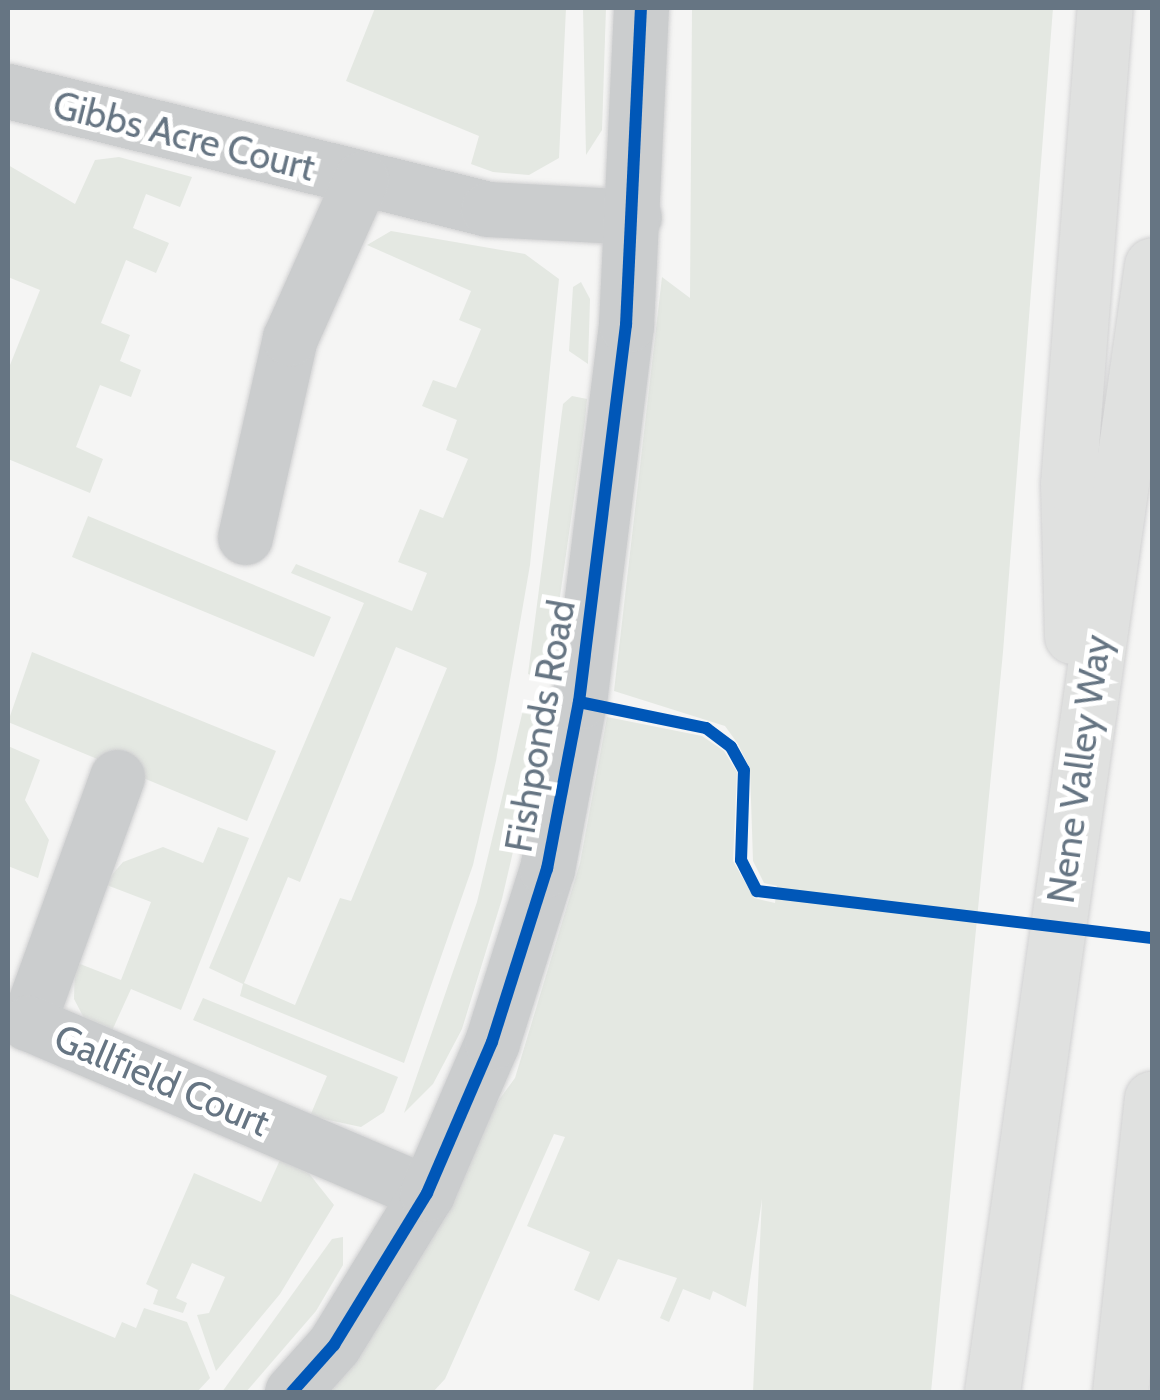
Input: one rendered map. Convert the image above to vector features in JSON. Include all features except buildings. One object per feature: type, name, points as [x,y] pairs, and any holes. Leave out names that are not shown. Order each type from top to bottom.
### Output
[{"type":"highway","points":[[1075,794],[1068,484],[1105,8]]},
{"type":"highway","name":"Nene Valley Way","points":[[992,1392],[1152,265]]},
{"type":"highway","points":[[1120,1392],[1152,1099]]},
{"type":"street","name":"Fishponds Road","points":[[292,1392],[334,1344],[427,1193],[492,1042],[547,870],[579,702],[634,217],[641,8]]},
{"type":"street","name":"Gibbs Acre Court","points":[[8,92],[488,208],[634,217]]},
{"type":"street","name":"Gibbs Acre Court","points":[[245,537],[290,338],[361,179]]},
{"type":"street","name":"Gallfield Court","points":[[117,777],[28,1022],[427,1193]]},
{"type":"shaded area","points":[[375,8],[566,8],[559,158],[529,175],[493,172],[471,164],[479,136],[346,81]]},
{"type":"shaded area","points":[[583,8],[606,8],[602,130],[586,155]]},
{"type":"shaded area","points":[[692,8],[1053,8],[1003,652],[931,1392],[753,1392],[762,1199],[746,1307],[713,1291],[710,1300],[683,1289],[669,1322],[660,1318],[677,1278],[618,1259],[599,1301],[574,1290],[590,1252],[527,1226],[565,1137],[554,1134],[445,1379],[433,1392],[330,1392],[419,1259],[488,1115],[515,1078],[580,863],[607,717],[702,736],[724,751],[737,772],[733,861],[754,898],[775,903],[777,886],[764,883],[753,861],[750,769],[725,726],[614,691],[662,277],[690,298]]},
{"type":"shaded area","points":[[119,157],[192,177],[180,207],[146,194],[133,228],[169,243],[156,273],[126,260],[101,323],[130,335],[120,361],[141,370],[131,397],[100,385],[76,447],[103,459],[90,493],[8,459],[8,370],[40,290],[8,277],[8,165],[75,204],[95,160]]},
{"type":"shaded area","points":[[391,231],[525,254],[559,279],[530,565],[496,761],[473,865],[404,1063],[240,996],[243,984],[209,968],[364,603],[291,573],[296,564],[412,611],[427,573],[398,562],[420,509],[443,518],[468,459],[446,450],[457,420],[422,406],[433,380],[456,388],[469,358],[481,329],[459,320],[471,291],[367,245]],"holes":[[[396,647],[447,668],[351,901],[340,898],[295,1005],[244,983],[288,877],[300,882]]]},
{"type":"shaded area","points":[[581,282],[590,299],[588,364],[569,351],[573,287]]},
{"type":"shaded area","points":[[572,396],[587,399],[548,681],[528,674],[563,404]]},
{"type":"shaded area","points":[[88,516],[331,617],[314,657],[72,557]]},
{"type":"shaded area","points":[[32,652],[276,751],[247,821],[8,722]]},
{"type":"shaded area","points":[[523,710],[544,718],[502,899],[462,1029],[433,1084],[404,1113],[477,902]]},
{"type":"shaded area","points":[[8,746],[40,760],[25,800],[49,840],[38,878],[8,866]]},
{"type":"shaded area","points":[[218,827],[249,838],[181,1010],[131,989],[110,1035],[84,1018],[74,999],[75,962],[121,980],[151,902],[104,884],[123,862],[163,847],[203,863]]},
{"type":"shaded area","points":[[203,998],[398,1077],[384,1112],[361,1127],[310,1116],[327,1076],[193,1020]]},
{"type":"shaded area","points":[[280,1160],[307,1171],[334,1205],[280,1294],[216,1371],[197,1315],[209,1313],[225,1277],[192,1263],[176,1298],[187,1303],[183,1313],[153,1304],[158,1290],[146,1284],[194,1173],[261,1202]]},
{"type":"shaded area","points":[[343,1237],[343,1265],[316,1311],[246,1392],[222,1392],[332,1239]]},
{"type":"shaded area","points":[[8,1293],[115,1338],[122,1322],[136,1328],[144,1308],[187,1322],[210,1378],[197,1392],[8,1392]]},
{"type":"cycle path","points":[[292,1392],[334,1345],[427,1193],[492,1042],[547,869],[579,702],[626,325],[641,8]]},
{"type":"cycle path","points":[[579,702],[706,728],[731,747],[744,770],[741,860],[757,891],[1152,938]]}]
